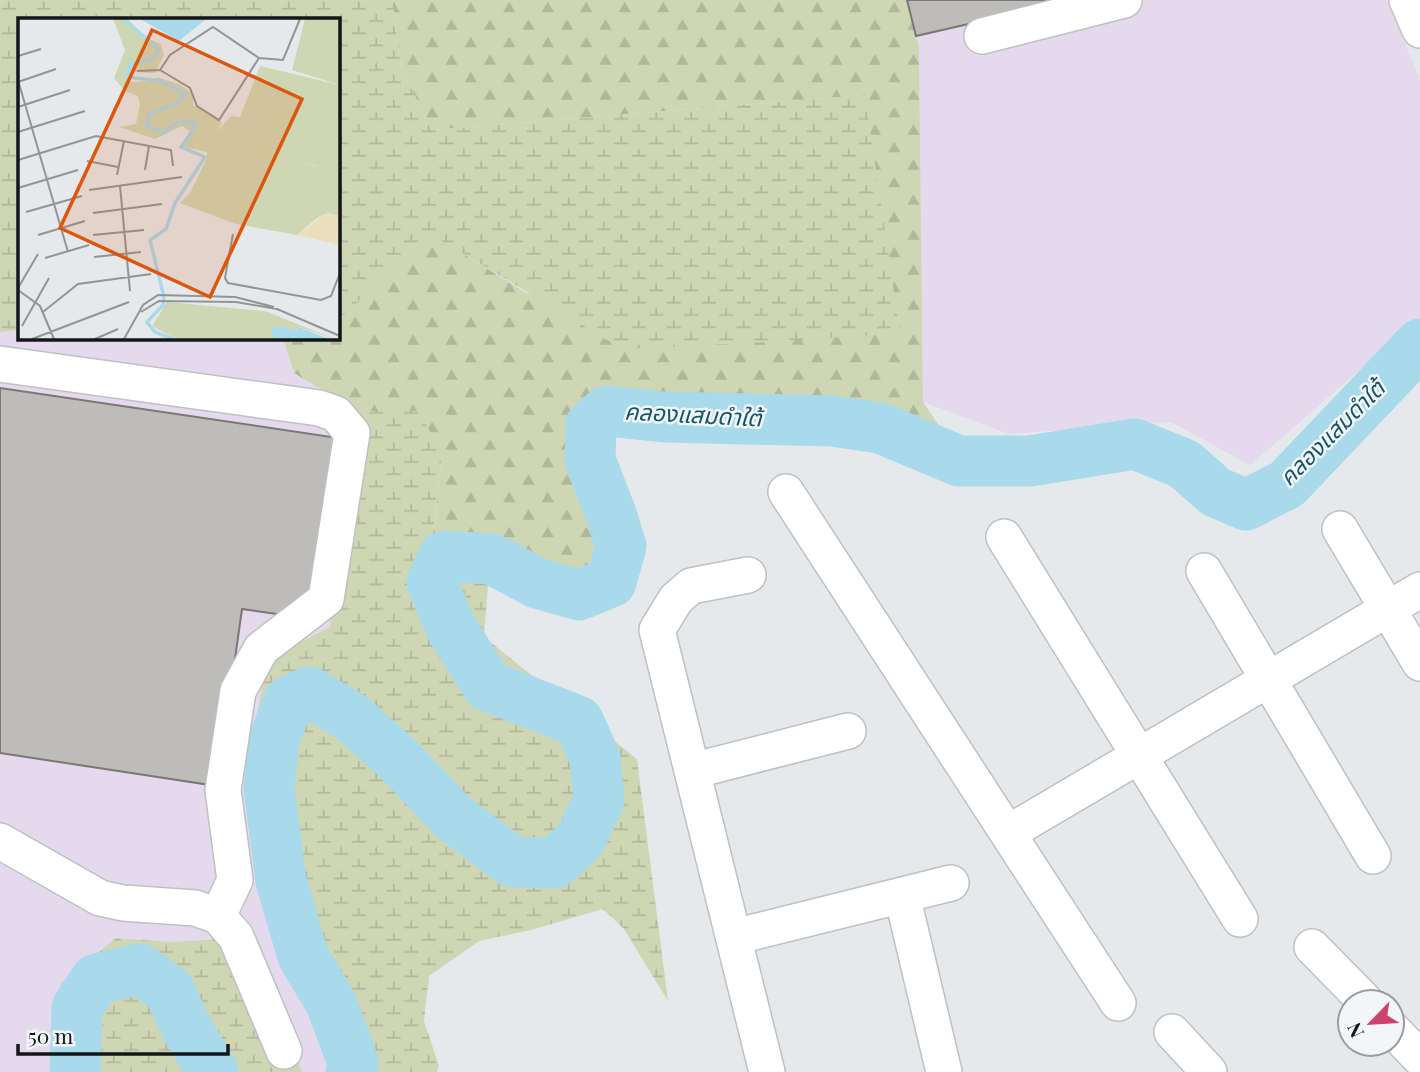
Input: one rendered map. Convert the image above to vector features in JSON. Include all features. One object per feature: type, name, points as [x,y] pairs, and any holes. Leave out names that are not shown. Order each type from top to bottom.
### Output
[{"type":"street","points":[[982,36],[1124,0]]},
{"type":"street","points":[[1408,0],[1420,30]]},
{"type":"street","points":[[0,364],[320,408],[336,414],[352,433],[326,599],[261,649],[239,691],[223,790],[234,880],[218,916]]},
{"type":"street","points":[[786,492],[1118,1003]]},
{"type":"street","points":[[1340,530],[1420,663]]},
{"type":"street","points":[[1004,537],[1240,919]]},
{"type":"street","points":[[1205,571],[1373,856]]},
{"type":"street","points":[[748,575],[691,586],[676,599],[657,630],[767,1072]]},
{"type":"street","points":[[1008,834],[1420,590]]},
{"type":"street","points":[[692,771],[848,731]]},
{"type":"street","points":[[0,841],[100,898],[123,903],[195,908],[218,916],[236,937],[284,1051]]},
{"type":"street","points":[[734,937],[951,883]]},
{"type":"street","points":[[902,895],[944,1072]]},
{"type":"street","points":[[1312,947],[1352,988]]},
{"type":"street","points":[[1172,1032],[1209,1072]]},
{"type":"street","points":[[1406,1044],[1420,1058]]},
{"type":"street","points":[[1411,1072],[1420,1064]]},
{"type":"shaded area","points":[[906,0],[1387,0],[1420,80],[1420,318],[1250,465],[1171,422],[1009,434],[923,402],[919,47]]},
{"type":"shaded area","points":[[18,330],[18,340],[284,340],[294,373],[356,411],[330,627],[267,659],[270,922],[295,910],[369,1059],[341,1072],[302,1072],[249,937],[171,942],[116,938],[61,983],[60,1072],[0,1072],[0,332]]},
{"type":"green space","points":[[0,0],[392,0],[401,67],[431,130],[865,95],[900,333],[622,349],[427,232],[345,315],[340,316],[340,18],[18,18],[18,330],[0,332]]},
{"type":"green space","points":[[392,0],[906,0],[919,47],[923,402],[946,436],[856,401],[705,403],[608,397],[570,416],[605,538],[607,566],[563,579],[498,548],[431,551],[442,455],[356,411],[294,373],[284,340],[340,340],[340,316],[345,315],[427,231],[528,294],[865,95],[431,130],[401,67]]},
{"type":"green space","points":[[356,411],[419,411],[442,455],[431,550],[498,548],[488,586],[484,637],[637,759],[668,1001],[624,929],[603,909],[531,930],[479,941],[429,976],[424,1021],[439,1066],[437,1072],[341,1072],[368,1058],[295,911],[270,923],[248,766],[267,659],[330,627]]},
{"type":"green space","points":[[249,937],[302,1072],[60,1072],[61,983],[116,938],[171,942]]},
{"type":"building","points":[[907,0],[1073,0],[916,36]]},
{"type":"building","points":[[0,388],[345,439],[319,620],[242,609],[217,786],[0,753]]},
{"type":"waterway","name":"คลองแสมดำใต้","points":[[351,1072],[353,1062],[331,1003],[303,956],[281,881],[269,788],[274,739],[289,701],[309,692],[351,717],[397,758],[454,818],[513,862],[555,863],[580,840],[599,800],[595,758],[578,721],[488,686],[450,626],[432,582],[444,556],[492,559],[537,583],[579,595],[611,582],[621,546],[590,460],[591,425],[607,411],[664,417],[832,421],[880,428],[959,461],[1030,461],[1135,444],[1184,464],[1216,492],[1246,505],[1287,484],[1420,344]]},
{"type":"waterway","name":"คลองแสมดำใต้","points":[[75,1072],[77,1008],[96,979],[140,969],[169,990],[187,1029],[213,1072]]}]
